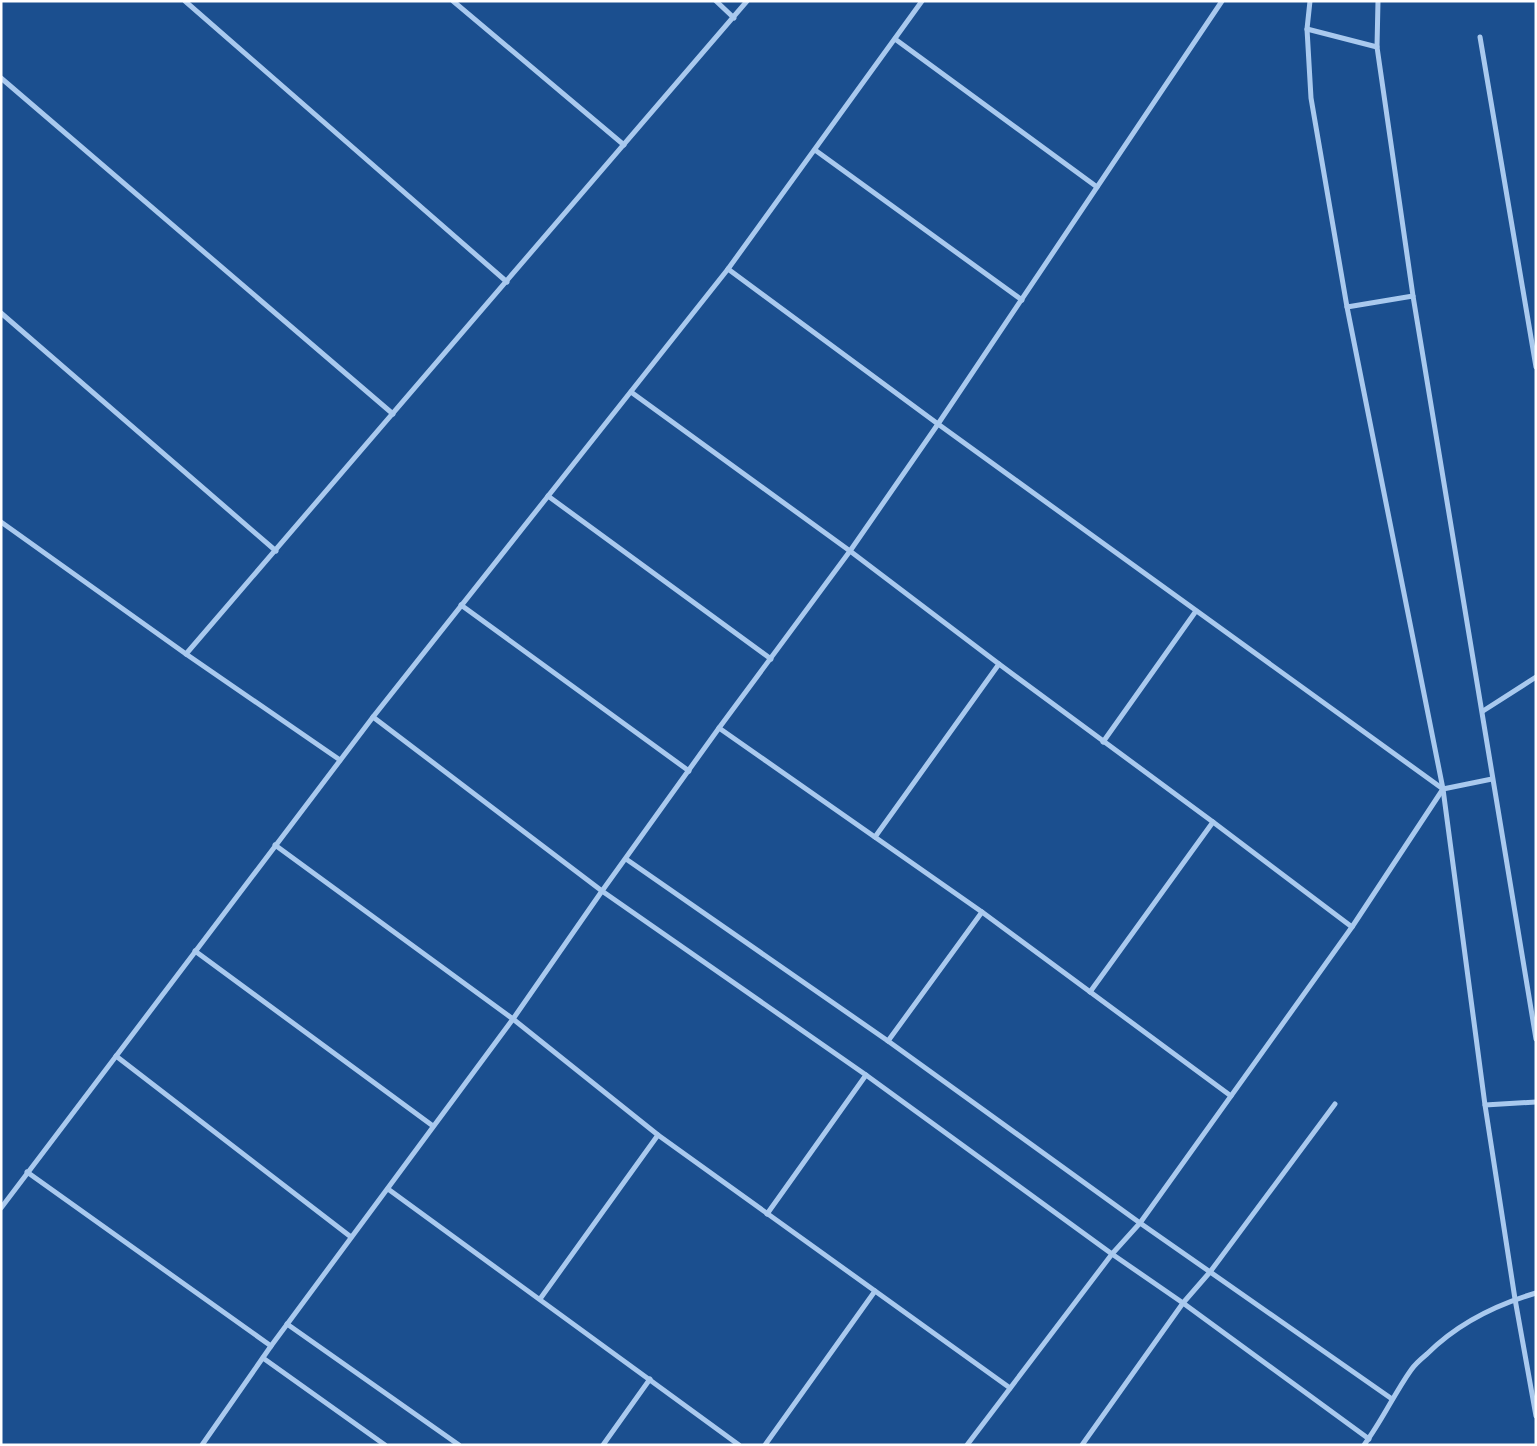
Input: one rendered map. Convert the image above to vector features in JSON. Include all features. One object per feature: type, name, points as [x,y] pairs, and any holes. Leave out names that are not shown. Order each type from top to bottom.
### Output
[{"type":"street","points":[[185,1],[507,282]]},
{"type":"street","points":[[453,1],[624,146]]},
{"type":"street","points":[[716,1],[734,18]]},
{"type":"street","points":[[186,654],[747,1]]},
{"type":"street","points":[[1,1208],[373,717],[728,269],[922,1]]},
{"type":"street","points":[[202,1445],[271,1346],[513,1019],[719,728],[850,551],[1022,300],[1222,1]]},
{"type":"street","points":[[1310,1],[1307,29],[1311,98],[1347,307],[1444,789],[1485,1105],[1515,1299],[1536,1416]]},
{"type":"street","points":[[1378,1],[1377,47],[1412,296],[1536,1039]]},
{"type":"street","points":[[1307,29],[1377,47]]},
{"type":"street","points":[[1480,37],[1536,368]]},
{"type":"street","points":[[895,39],[1097,187]]},
{"type":"street","points":[[1,78],[393,414]]},
{"type":"street","points":[[815,150],[1022,300]]},
{"type":"street","points":[[728,269],[938,424],[1444,789]]},
{"type":"street","points":[[1347,307],[1412,296]]},
{"type":"street","points":[[1,313],[276,551]]},
{"type":"street","points":[[631,392],[850,551],[1352,927]]},
{"type":"street","points":[[548,496],[771,659]]},
{"type":"street","points":[[1,522],[186,654],[340,760]]},
{"type":"street","points":[[462,605],[689,771]]},
{"type":"street","points":[[1103,742],[1196,611]]},
{"type":"street","points":[[874,837],[999,664]]},
{"type":"street","points":[[1482,712],[1536,677]]},
{"type":"street","points":[[373,717],[602,891],[866,1075],[1369,1439]]},
{"type":"street","points":[[719,728],[982,912],[1231,1096]]},
{"type":"street","points":[[967,1445],[1112,1254],[1140,1223],[1352,927],[1444,789],[1492,779]]},
{"type":"street","points":[[1090,992],[1213,822]]},
{"type":"street","points":[[275,845],[513,1019],[658,1135],[1010,1388]]},
{"type":"street","points":[[626,858],[888,1041],[1140,1223],[1392,1399]]},
{"type":"street","points":[[888,1041],[982,912]]},
{"type":"street","points":[[195,951],[433,1126]]},
{"type":"street","points":[[116,1056],[352,1238]]},
{"type":"street","points":[[767,1214],[866,1075]]},
{"type":"street","points":[[1485,1105],[1536,1102]]},
{"type":"street","points":[[1082,1445],[1183,1303],[1210,1272],[1335,1104]]},
{"type":"street","points":[[540,1299],[658,1135]]},
{"type":"street","points":[[27,1172],[271,1346]]},
{"type":"street","points":[[388,1189],[739,1445]]},
{"type":"street","points":[[765,1445],[876,1291]]},
{"type":"street","points":[[1364,1445],[1412,1368],[1434,1346],[1459,1327],[1486,1311],[1536,1293]]},
{"type":"street","points":[[287,1324],[459,1445]]},
{"type":"street","points":[[263,1358],[385,1445]]},
{"type":"street","points":[[603,1445],[650,1379]]}]
